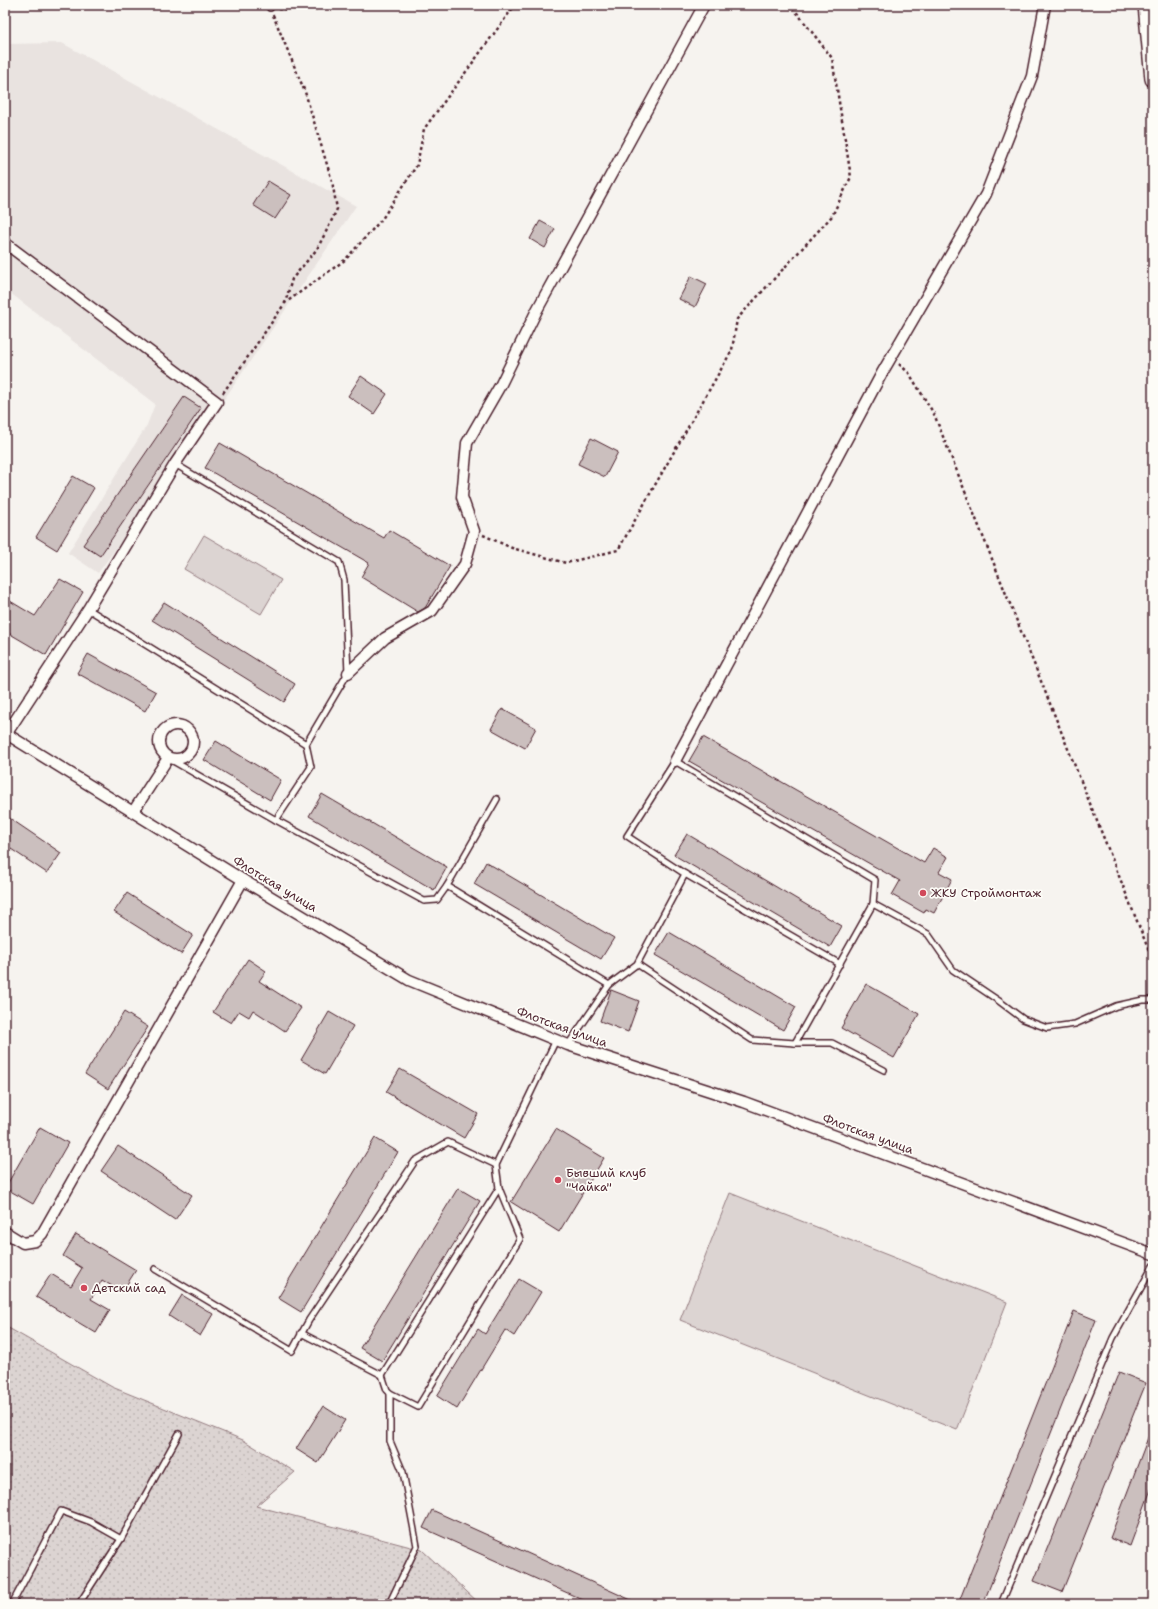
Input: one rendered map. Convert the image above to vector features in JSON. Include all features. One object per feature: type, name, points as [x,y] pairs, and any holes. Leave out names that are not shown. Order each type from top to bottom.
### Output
[{"type":"street","points":[[348,673],[386,638],[432,611],[465,564],[474,531],[462,497],[467,443],[501,384],[537,310],[704,5]]},
{"type":"street","points":[[675,761],[892,357],[986,194],[1032,76],[1045,5]]},
{"type":"street","points":[[1146,5],[1153,79]]},
{"type":"street","points":[[5,244],[218,402],[175,464],[88,609],[5,735]]},
{"type":"street","name":"Флотская улица","points":[[5,735],[409,980],[568,1045],[744,1102],[1153,1254]]},
{"type":"street","points":[[133,812],[168,758]]},
{"type":"street","points":[[5,1232],[23,1243],[35,1240],[42,1234],[243,880]]},
{"type":"lane","points":[[175,464],[339,562],[344,580],[348,673],[306,744],[311,767],[276,820]]},
{"type":"lane","points":[[88,609],[306,744]]},
{"type":"lane","points":[[168,758],[276,820],[424,901],[437,900],[447,886],[497,799]]},
{"type":"lane","points":[[795,1043],[840,964],[873,904],[875,880],[675,761],[627,836],[685,874],[840,964]]},
{"type":"lane","points":[[568,1045],[609,985],[637,964],[685,874]]},
{"type":"lane","points":[[447,886],[609,985]]},
{"type":"lane","points":[[873,904],[928,934],[953,970],[1023,1019],[1047,1028],[1075,1024],[1116,1006],[1143,1000],[1153,1000]]},
{"type":"lane","points":[[637,964],[752,1040],[795,1043],[832,1043],[884,1070]]},
{"type":"lane","points":[[301,1333],[382,1375],[387,1390],[390,1393],[418,1407],[520,1239],[500,1188],[496,1165],[556,1040]]},
{"type":"lane","points":[[155,1269],[292,1351],[301,1333],[415,1160],[448,1142],[496,1165]]},
{"type":"lane","points":[[382,1375],[500,1188]]},
{"type":"lane","points":[[1001,1604],[1113,1338],[1153,1266]]},
{"type":"lane","points":[[389,1604],[417,1546],[403,1472],[390,1441],[390,1393]]},
{"type":"lane","points":[[80,1604],[121,1539],[180,1434]]},
{"type":"lane","points":[[12,1604],[61,1511],[91,1522],[121,1539]]},
{"type":"path","points":[[270,6],[295,10],[320,9],[328,5]]},
{"type":"path","points":[[285,303],[345,260],[382,219],[417,165],[424,129],[515,5]]},
{"type":"path","points":[[474,531],[512,548],[566,563],[618,550],[732,350],[737,319],[832,216],[851,178],[832,58],[791,5]]},
{"type":"path","points":[[218,402],[285,303],[292,278],[317,249],[337,208],[332,181],[305,92],[270,6]]},
{"type":"path","points":[[892,357],[908,373],[934,414],[1153,961]]},
{"type":"shaded area","points":[[62,43],[356,206],[221,404],[98,573],[68,553],[147,425],[155,404],[5,289],[5,44]]},
{"type":"shaded area","points":[[204,535],[281,580],[261,614],[184,569]]},
{"type":"shaded area","points":[[730,1193],[1007,1302],[957,1430],[680,1320]]},
{"type":"shaded area","points":[[5,1326],[112,1387],[243,1440],[295,1472],[256,1506],[422,1550],[480,1604],[5,1604]]},
{"type":"building","points":[[268,181],[291,195],[275,219],[253,205]]},
{"type":"building","points":[[540,221],[555,229],[545,248],[530,239]]},
{"type":"building","points":[[691,276],[707,284],[695,307],[679,299]]},
{"type":"building","points":[[361,376],[387,394],[374,414],[348,396]]},
{"type":"building","points":[[184,397],[201,408],[100,556],[83,545]]},
{"type":"building","points":[[591,438],[618,452],[605,477],[578,464]]},
{"type":"building","points":[[220,443],[384,538],[389,530],[450,566],[425,608],[418,612],[361,577],[369,563],[205,468]]},
{"type":"building","points":[[73,476],[94,488],[57,550],[36,537]]},
{"type":"building","points":[[60,579],[83,592],[46,655],[5,631],[5,598],[35,616]]},
{"type":"building","points":[[164,602],[295,684],[284,702],[152,620]]},
{"type":"building","points":[[88,654],[156,692],[145,711],[77,673]]},
{"type":"building","points":[[502,709],[536,728],[525,748],[491,729]]},
{"type":"building","points":[[703,737],[924,863],[933,848],[948,857],[939,872],[952,879],[934,913],[926,909],[924,913],[892,895],[900,881],[689,761]]},
{"type":"building","points":[[216,741],[281,780],[270,800],[204,760]]},
{"type":"building","points":[[322,794],[447,867],[434,890],[309,816]]},
{"type":"building","points":[[5,815],[61,853],[47,873],[5,845]]},
{"type":"building","points":[[687,834],[842,926],[830,947],[674,855]]},
{"type":"building","points":[[486,862],[614,938],[601,959],[474,884]]},
{"type":"building","points":[[127,893],[193,935],[181,954],[114,912]]},
{"type":"building","points":[[669,932],[796,1007],[783,1030],[655,955]]},
{"type":"building","points":[[248,959],[266,971],[259,981],[301,1008],[285,1031],[253,1010],[249,1017],[239,1011],[231,1023],[213,1012]]},
{"type":"building","points":[[866,984],[919,1014],[894,1058],[841,1028]]},
{"type":"building","points":[[611,990],[639,1001],[628,1032],[600,1021]]},
{"type":"building","points":[[124,1012],[148,1027],[108,1089],[85,1074]]},
{"type":"building","points":[[329,1012],[353,1026],[325,1074],[301,1060]]},
{"type":"building","points":[[400,1069],[478,1114],[464,1138],[386,1092]]},
{"type":"building","points":[[40,1127],[68,1143],[33,1204],[5,1188]]},
{"type":"building","name":"Бывший клуб \"Чайка\"","points":[[556,1129],[604,1158],[559,1232],[511,1202]]},
{"type":"building","points":[[375,1138],[398,1152],[301,1312],[278,1298]]},
{"type":"building","points":[[118,1146],[192,1195],[175,1220],[101,1171]]},
{"type":"building","points":[[458,1188],[480,1201],[382,1361],[360,1348]]},
{"type":"building","points":[[76,1234],[136,1270],[122,1292],[102,1280],[91,1299],[110,1310],[96,1333],[36,1297],[51,1274],[71,1286],[82,1268],[63,1256]]},
{"type":"building","points":[[519,1279],[541,1292],[514,1336],[505,1330],[457,1409],[437,1396],[478,1329],[485,1334]]},
{"type":"building","points":[[182,1295],[213,1314],[200,1336],[169,1316]]},
{"type":"building","points":[[1074,1311],[1096,1320],[983,1604],[958,1604]]},
{"type":"building","points":[[1119,1372],[1146,1383],[1062,1592],[1034,1581]]},
{"type":"building","points":[[323,1406],[345,1420],[318,1463],[296,1449]]},
{"type":"building","points":[[1152,1427],[1153,1484],[1130,1546],[1110,1538]]},
{"type":"building","points":[[432,1510],[640,1604],[592,1604],[423,1528]]},
{"type":"place","name":"ЖКУ Строймонтаж","points":[[923,893]]},
{"type":"place","name":"Бывший клуб \"Чайка\"","points":[[558,1180]]},
{"type":"place","name":"Детский сад","points":[[84,1288]]}]
